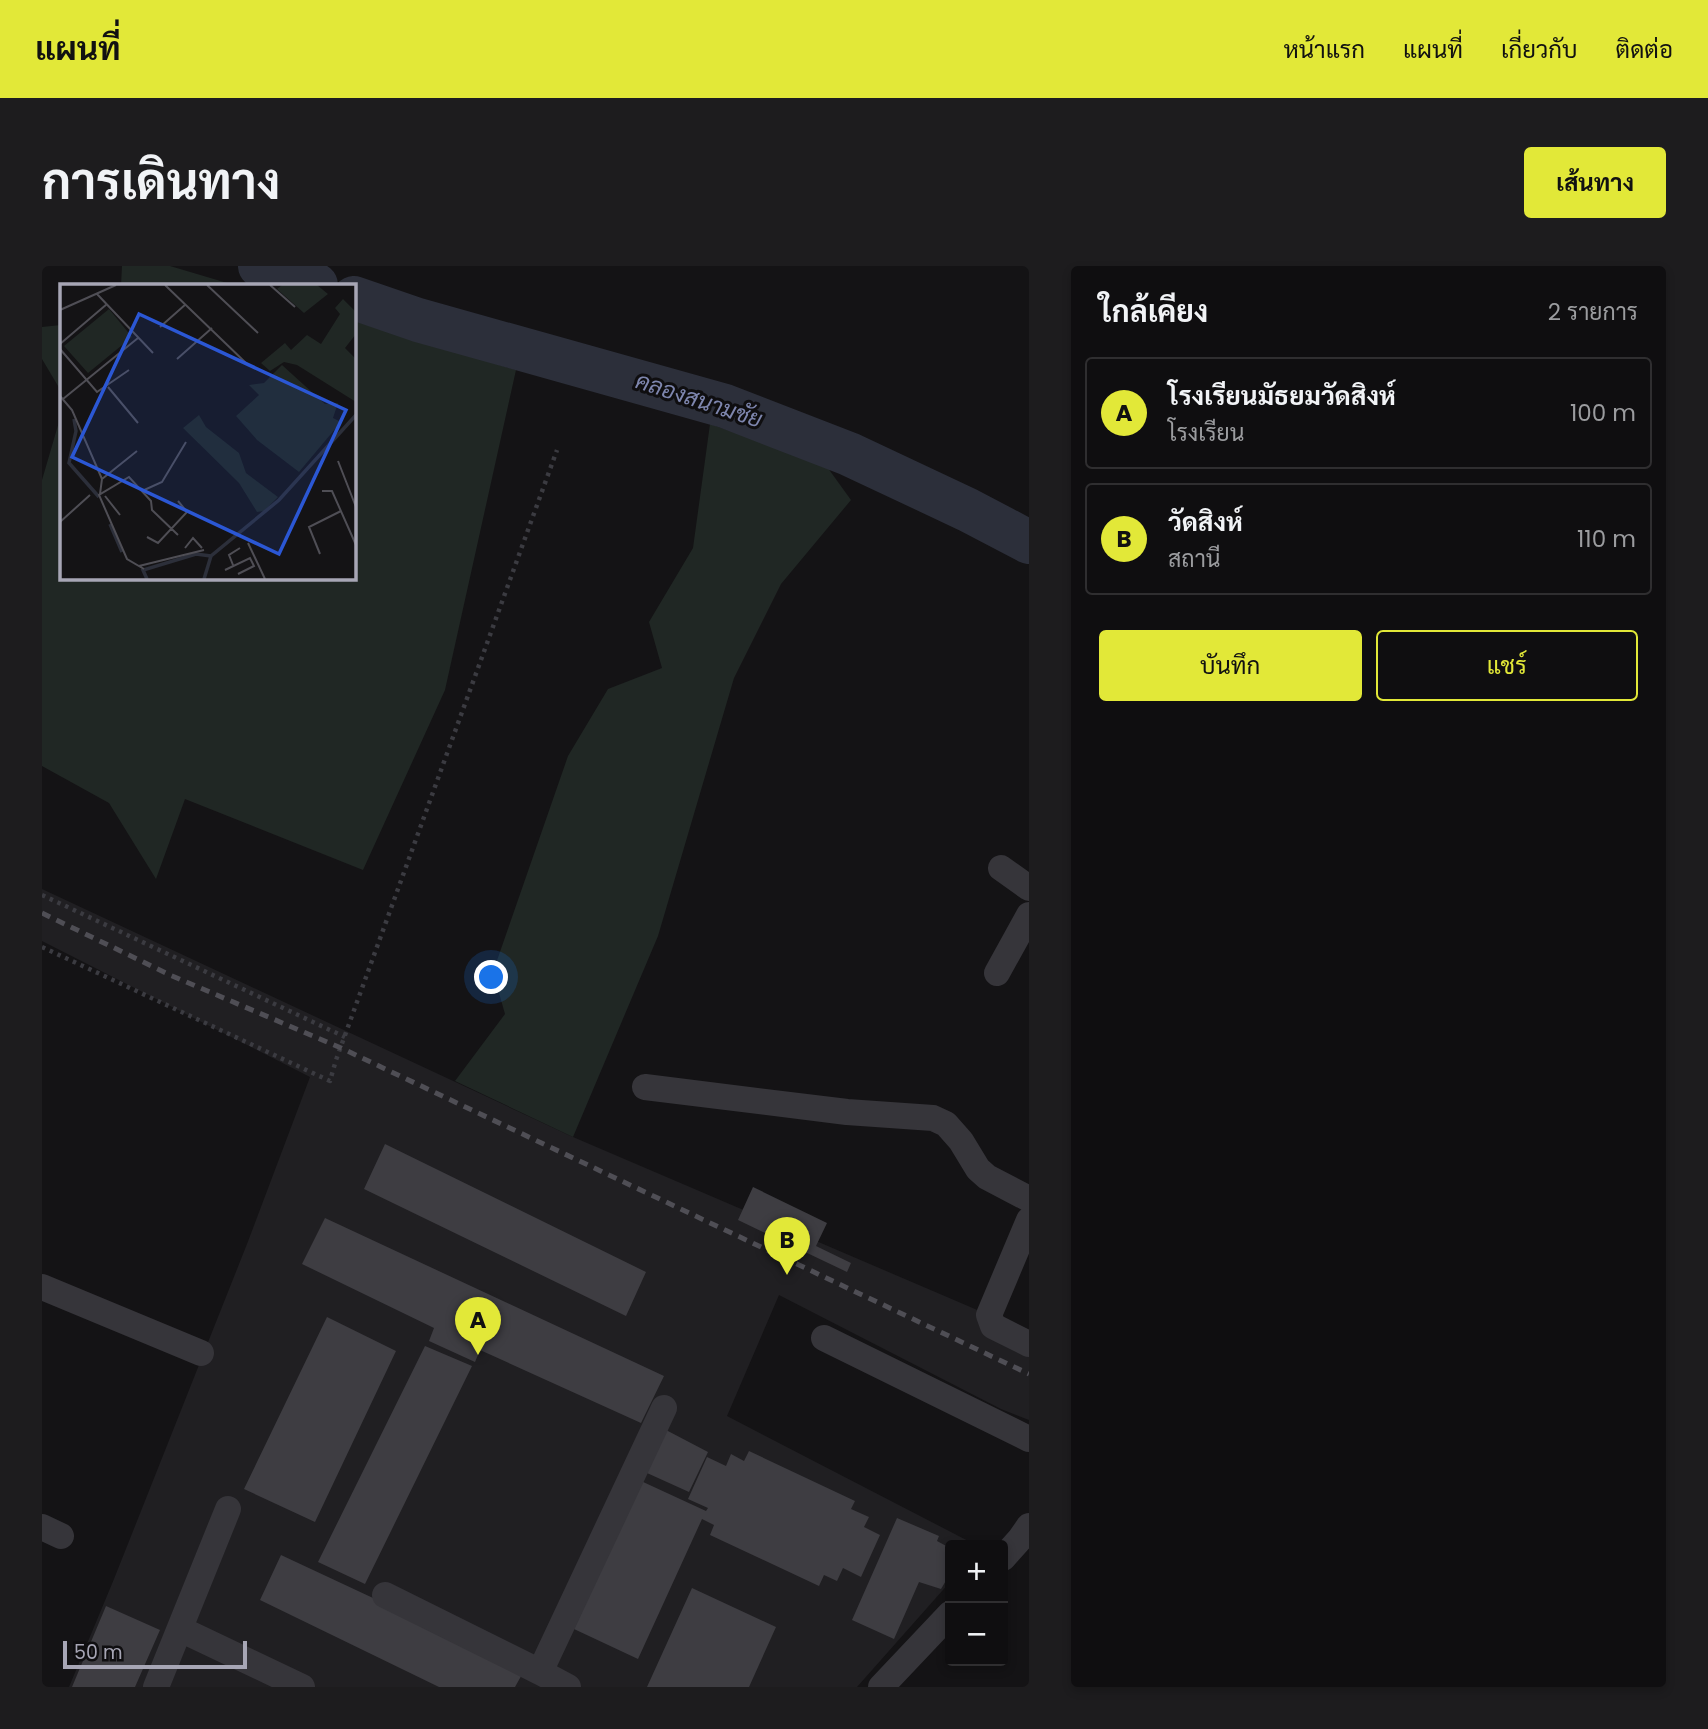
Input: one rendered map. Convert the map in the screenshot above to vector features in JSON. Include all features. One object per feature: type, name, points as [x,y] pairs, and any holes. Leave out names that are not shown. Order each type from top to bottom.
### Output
[{"type":"street","points":[[1001,868],[1029,888]]},
{"type":"street","points":[[997,974],[1029,915]]},
{"type":"street","points":[[645,1087],[848,1112],[933,1118],[946,1124],[961,1141],[978,1169],[987,1177],[1029,1199]]},
{"type":"street","points":[[1029,1220],[989,1315],[993,1326],[1029,1344]]},
{"type":"street","points":[[42,1287],[201,1353]]},
{"type":"street","points":[[824,1338],[1029,1439]]},
{"type":"street","points":[[540,1672],[664,1408]]},
{"type":"street","points":[[156,1687],[228,1509]]},
{"type":"street","points":[[1008,1552],[1029,1526]]},
{"type":"street","points":[[386,1595],[568,1687]]},
{"type":"street","points":[[881,1687],[945,1619]]},
{"type":"street","points":[[180,1629],[302,1687]]},
{"type":"path","points":[[42,947],[330,1081],[557,450]]},
{"type":"path","points":[[42,895],[345,1037]]},
{"type":"shaded area","points":[[122,266],[170,266],[231,284],[121,284]]},
{"type":"shaded area","points":[[355,321],[516,370],[445,690],[363,870],[185,799],[156,879],[109,803],[42,766],[42,480],[60,418],[60,579],[355,579]]},
{"type":"shaded area","points":[[60,325],[60,389],[42,359],[42,327]]},
{"type":"shaded area","points":[[710,424],[825,464],[851,500],[781,584],[734,678],[658,936],[573,1137],[455,1081],[505,1014],[493,972],[568,756],[608,689],[662,668],[649,622],[693,548]]},
{"type":"shaded area","points":[[42,889],[573,1137],[975,1309],[1029,1338],[1029,1420],[1001,1409],[779,1295],[727,1416],[966,1540],[945,1540],[945,1588],[857,1687],[69,1687],[247,1244],[310,1077],[42,941]]},
{"type":"building","points":[[385,1144],[646,1272],[626,1316],[364,1189]]},
{"type":"building","points":[[753,1187],[827,1223],[816,1246],[851,1263],[847,1272],[738,1220]]},
{"type":"building","points":[[325,1218],[664,1376],[641,1423],[480,1350],[475,1362],[429,1341],[434,1328],[302,1264]]},
{"type":"building","points":[[327,1317],[396,1351],[315,1522],[244,1489]]},
{"type":"building","points":[[425,1346],[472,1366],[365,1584],[318,1562]]},
{"type":"building","points":[[666,1430],[708,1452],[689,1492],[647,1473]]},
{"type":"building","points":[[749,1451],[855,1501],[851,1509],[869,1517],[864,1527],[880,1535],[861,1577],[843,1568],[837,1581],[824,1575],[819,1586],[710,1535],[714,1525],[702,1519],[638,1659],[574,1629],[641,1481],[706,1511],[708,1508],[688,1499],[707,1457],[726,1466],[731,1454],[744,1461]]},
{"type":"building","points":[[897,1518],[939,1536],[937,1541],[945,1545],[945,1582],[941,1589],[919,1582],[894,1639],[852,1620]]},
{"type":"building","points":[[281,1555],[525,1669],[515,1687],[439,1687],[260,1600]]},
{"type":"building","points":[[692,1588],[776,1627],[749,1687],[647,1687]]},
{"type":"building","points":[[106,1606],[160,1630],[135,1687],[72,1687]]},
{"type":"waterway","name":"คลองสนามชัย","points":[[260,266],[313,284]]},
{"type":"waterway","name":"คลองสนามชัย","points":[[355,298],[418,320],[725,406],[849,454],[1029,542]]},
{"type":"railway","points":[[42,913],[170,975],[341,1048],[1029,1374]]},
{"type":"place","name":"วัดสิงห์","points":[[787,1275]]},
{"type":"place","name":"โรงเรียนมัธยมวัดสิงห์","points":[[478,1355]]}]
